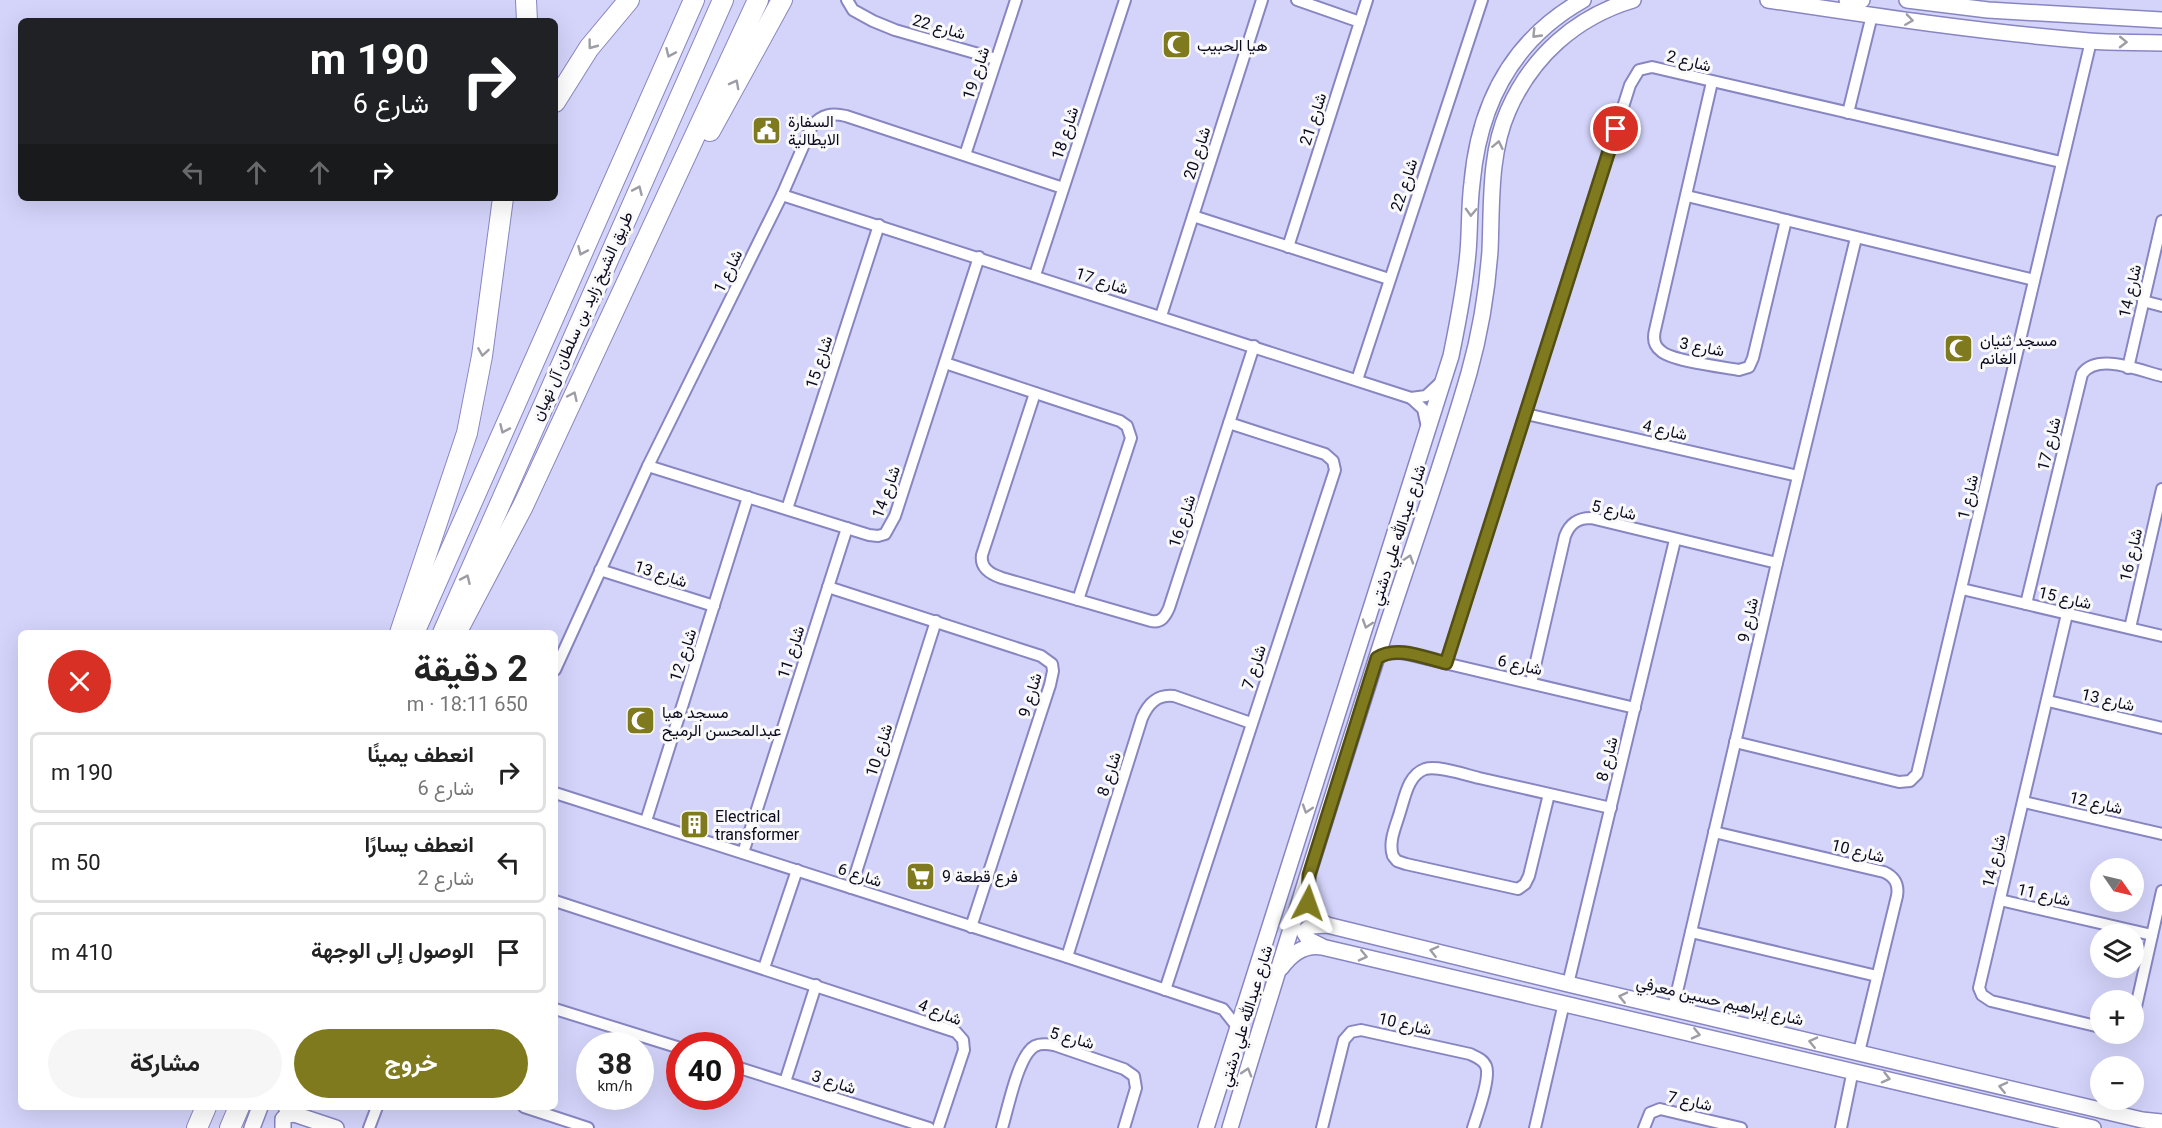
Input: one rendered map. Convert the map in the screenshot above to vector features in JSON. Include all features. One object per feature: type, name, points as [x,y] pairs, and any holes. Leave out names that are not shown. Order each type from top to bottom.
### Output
[{"type":"highway","points":[[526,0],[527,18]]},
{"type":"highway","points":[[558,97],[589,48],[629,0]]},
{"type":"highway","name":"طريق الشيخ زايد بن سلطان آل نهيان","points":[[444,630],[723,0]]},
{"type":"highway","points":[[458,630],[523,506],[758,0]]},
{"type":"highway","points":[[634,263],[782,0]]},
{"type":"highway","name":"طريق الشيخ زايد بن سلطان آل نهيان","points":[[415,630],[691,5]]},
{"type":"highway","points":[[401,630],[467,433],[477,391],[503,201]]},
{"type":"highway","points":[[491,294],[514,201]]},
{"type":"highway","points":[[197,1128],[205,1110]]},
{"type":"highway","points":[[230,1128],[238,1110]]},
{"type":"main road","name":"شارع عبدالله علي دشتي","points":[[1206,1128],[1446,372],[1466,273],[1477,144],[1489,105],[1507,69],[1529,41],[1550,21],[1583,0]]},
{"type":"main road","name":"شارع عبدالله علي دشتي","points":[[1230,1128],[1276,976],[1474,354],[1488,279],[1494,162],[1508,110],[1536,63],[1562,36],[1592,16],[1633,0]]},
{"type":"main road","points":[[1768,0],[1976,29],[2091,41],[2159,41]]},
{"type":"main road","points":[[1847,0],[1862,0]]},
{"type":"main road","points":[[1906,0],[1978,9],[2162,20]]},
{"type":"main road","points":[[1976,29],[1973,23],[1979,17],[2045,22],[2082,16]]},
{"type":"main road","points":[[1466,273],[1470,267],[1473,267],[1478,269],[1480,275],[1472,326],[1474,354]]},
{"type":"main road","points":[[468,630],[523,506]]},
{"type":"main road","points":[[1309,875],[1308,903],[1312,913],[1327,925]]},
{"type":"main road","points":[[1322,947],[1309,940],[1304,934],[1311,926],[1327,925]]},
{"type":"main road","name":"شارع إبراهيم حسين معرفي","points":[[1327,925],[1673,1009],[2162,1123]]},
{"type":"main road","points":[[1276,976],[1298,951],[1311,946],[1322,947],[2093,1128]]},
{"type":"main road","points":[[1217,1128],[1235,1061],[1238,1028]]},
{"type":"main road","points":[[1995,1105],[2011,1102],[2041,1108],[2047,1102],[2042,1096]]},
{"type":"main road","points":[[252,1128],[259,1110]]},
{"type":"main road","points":[[283,1128],[283,1119],[290,1110],[336,1128]]},
{"type":"main road","points":[[2158,1128],[2162,1123]]},
{"type":"street","name":"شارع 22","points":[[847,0],[853,10],[880,24],[996,59]]},
{"type":"street","name":"شارع 19","points":[[965,155],[1016,0]]},
{"type":"street","name":"شارع 18","points":[[1035,275],[1125,0]]},
{"type":"street","name":"شارع 20","points":[[1161,316],[1262,0]]},
{"type":"street","points":[[1297,0],[1360,22]]},
{"type":"street","name":"شارع 21","points":[[1288,247],[1367,0]]},
{"type":"street","name":"شارع 22","points":[[1357,380],[1482,0]]},
{"type":"street","points":[[1848,113],[1872,15]]},
{"type":"street","name":"شارع 1","points":[[1735,742],[1899,782],[1913,780],[1921,764],[2091,41]]},
{"type":"street","name":"شارع 2","points":[[1446,663],[1634,77],[1641,69],[1652,67],[2061,162]]},
{"type":"street","name":"شارع 3","points":[[1712,82],[1654,336],[1658,349],[1674,357],[1739,370],[1749,367],[1786,220]]},
{"type":"street","name":"شارع 1","points":[[558,663],[648,466],[782,195],[813,126],[819,118],[827,115],[846,117],[1063,188]]},
{"type":"street","name":"شارع 17","points":[[782,195],[1411,398]]},
{"type":"street","points":[[1687,196],[2034,280]]},
{"type":"street","points":[[1192,216],[1389,279]]},
{"type":"street","name":"شارع 14","points":[[2128,368],[2162,221]]},
{"type":"street","name":"شارع 15","points":[[787,509],[879,225]]},
{"type":"street","name":"شارع 9","points":[[1673,1009],[1777,563],[1856,238]]},
{"type":"street","name":"شارع 14","points":[[648,466],[847,528],[878,536],[885,534],[891,526],[979,257]]},
{"type":"street","points":[[2144,301],[2162,306]]},
{"type":"street","name":"شارع 16","points":[[1035,393],[982,555],[982,562],[986,570],[997,576],[1158,622],[1163,619],[1169,609],[1254,346]]},
{"type":"street","name":"شارع 17","points":[[2026,604],[2082,374],[2090,365],[2101,362],[2162,376]]},
{"type":"street","points":[[945,363],[1122,422],[1131,433],[1078,600]]},
{"type":"street","points":[[1411,398],[1420,398],[1431,393],[1446,372]]},
{"type":"street","points":[[1411,398],[1420,405],[1425,413],[1426,436]]},
{"type":"street","name":"شارع 4","points":[[1527,414],[1798,476]]},
{"type":"street","name":"شارع 7","points":[[1165,990],[1335,466],[1331,458],[1320,451],[1229,423]]},
{"type":"street","name":"شارع 16","points":[[2130,628],[2162,489]]},
{"type":"street","name":"شارع 12","points":[[646,821],[748,497]]},
{"type":"street","name":"شارع 5","points":[[1531,683],[1565,536],[1572,525],[1582,519],[1591,518],[1777,563]]},
{"type":"street","name":"شارع 11","points":[[743,853],[847,528]]},
{"type":"street","name":"شارع 8","points":[[1568,984],[1675,540]]},
{"type":"street","name":"شارع 13","points":[[600,570],[714,606]]},
{"type":"street","name":"شارع 9","points":[[828,587],[1043,657],[1049,660],[1053,667],[1050,685],[970,927]]},
{"type":"street","name":"شارع 15","points":[[1962,589],[2162,636]]},
{"type":"street","name":"شارع 14","points":[[2067,614],[1979,985],[1982,995],[1996,1002],[2090,1025]]},
{"type":"street","name":"شارع 10","points":[[851,888],[936,621]]},
{"type":"street","points":[[1384,634],[1389,645],[1398,652]]},
{"type":"street","name":"شارع 6","points":[[1377,658],[1387,653],[1398,652],[1635,708]]},
{"type":"street","name":"شارع 8","points":[[1067,957],[1139,730],[1150,704],[1161,696],[1174,696],[1251,723]]},
{"type":"street","name":"شارع 13","points":[[2048,701],[2162,728]]},
{"type":"street","points":[[1550,794],[1529,876],[1525,884],[1518,889],[1406,864],[1397,861],[1393,856],[1391,840],[1408,787],[1416,775],[1424,769],[1438,769],[1550,794],[1611,808]]},
{"type":"street","name":"شارع 6","points":[[558,794],[1223,1009]]},
{"type":"street","name":"شارع 12","points":[[2024,802],[2162,834]]},
{"type":"street","name":"شارع 10","points":[[1714,832],[1884,872],[1893,878],[1897,885],[1897,896],[1859,1052]]},
{"type":"street","points":[[764,968],[797,870]]},
{"type":"street","points":[[2140,990],[2162,891]]},
{"type":"street","name":"شارع 11","points":[[2000,900],[2152,935]]},
{"type":"street","name":"شارع 4","points":[[558,902],[951,1029],[961,1036],[964,1045],[963,1055],[938,1128]]},
{"type":"street","points":[[1690,932],[1877,976]]},
{"type":"street","points":[[785,1082],[816,985]]},
{"type":"street","points":[[1238,1028],[1223,1009],[1246,1001]]},
{"type":"street","points":[[1535,1128],[1564,1003]]},
{"type":"street","points":[[558,1009],[666,1044]]},
{"type":"street","name":"شارع 10","points":[[1322,1128],[1344,1040],[1351,1032],[1361,1030],[1470,1054],[1480,1059],[1486,1066],[1486,1076],[1473,1128]]},
{"type":"street","name":"شارع 5","points":[[1002,1128],[1022,1061],[1032,1048],[1043,1044],[1054,1045],[1124,1069],[1134,1076],[1136,1088],[1124,1128]]},
{"type":"street","name":"شارع 3","points":[[744,1069],[929,1128]]},
{"type":"street","points":[[1841,1128],[1853,1070]]},
{"type":"street","name":"شارع 7","points":[[1644,1128],[1650,1113],[1660,1109],[1741,1128]]},
{"type":"street","points":[[369,1128],[376,1110]]},
{"type":"street","points":[[533,1110],[588,1128]]},
{"type":"place","name":"هيا الحبيب","points":[[1176,45]]},
{"type":"place","name":"السفارة الايطالية","points":[[767,130]]},
{"type":"place","name":"مسجد ثنيان الغانم","points":[[1959,349]]},
{"type":"place","name":"مسجد هيا عبدالمحسن الرميح","points":[[641,721]]},
{"type":"place","name":"Electrical transformer","points":[[694,825]]},
{"type":"place","name":"فرع قطعة 9","points":[[921,876]]},
{"type":"route","points":[[1308,903],[1309,875],[1377,658],[1387,653],[1398,652],[1446,663],[1616,129]]}]
